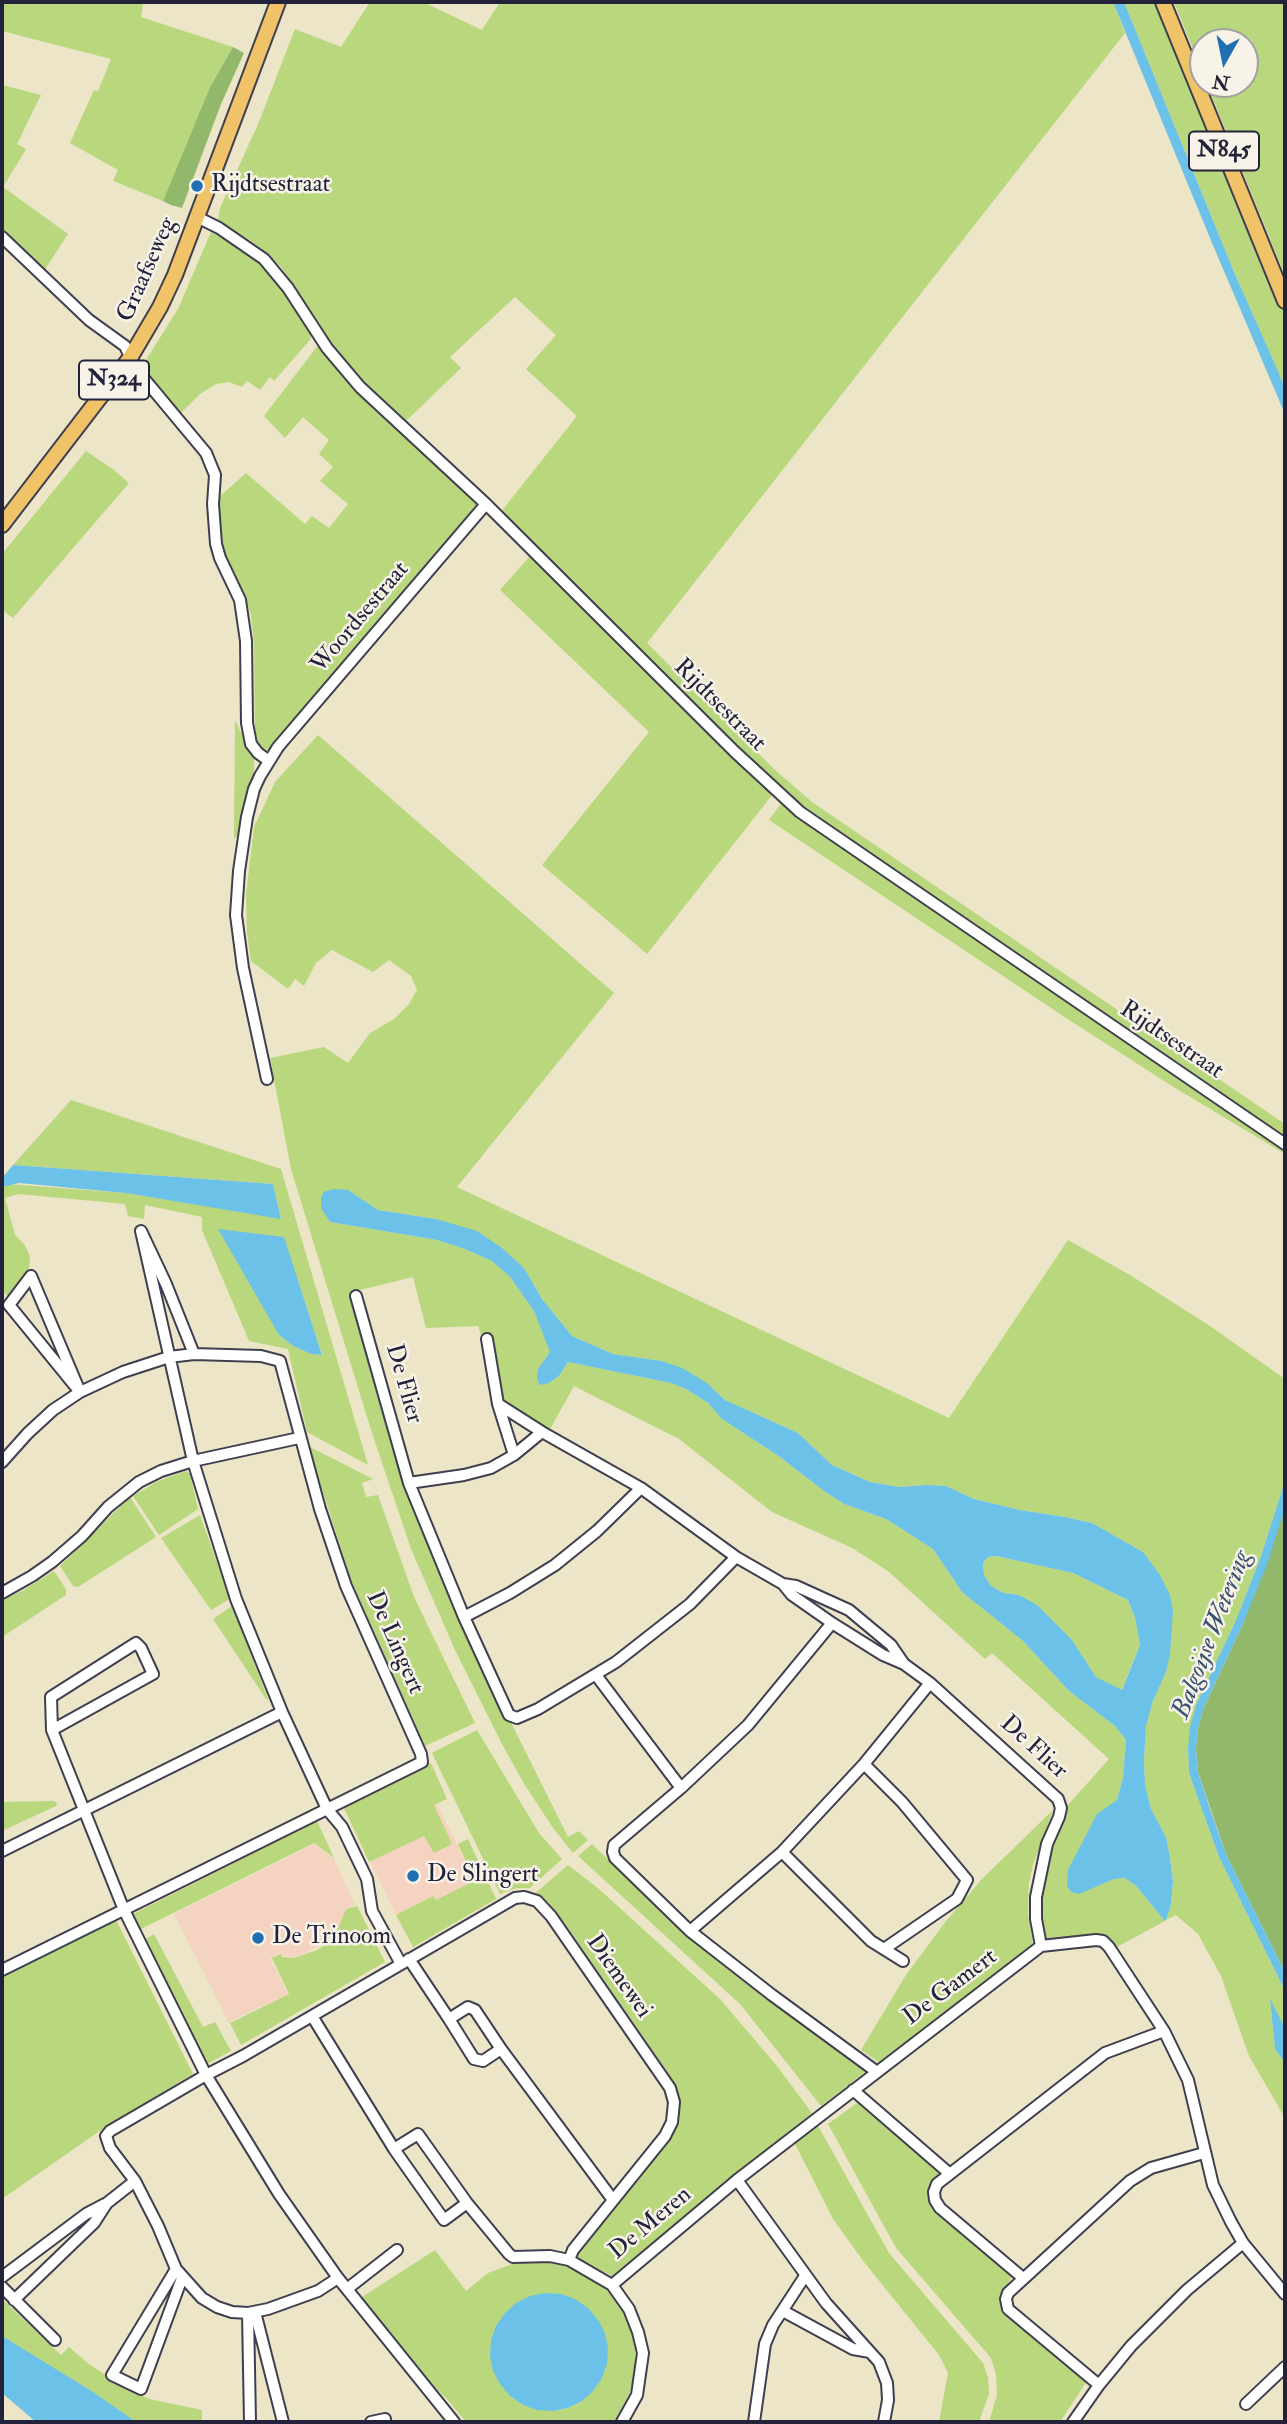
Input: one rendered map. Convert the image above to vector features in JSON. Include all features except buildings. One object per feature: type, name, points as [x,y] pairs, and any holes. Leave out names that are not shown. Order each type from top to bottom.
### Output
[{"type":"main road","name":"Graafseweg","points":[[2,526],[130,358],[160,307],[197,218],[278,2]]},
{"type":"main road","name":"N845","points":[[1163,2],[1285,301]]},
{"type":"street","name":"Rijdtsestraat","points":[[197,218],[219,228],[264,259],[288,288],[327,348],[360,387],[486,504],[742,759],[800,812],[1285,1144]]},
{"type":"street","points":[[2,237],[89,320],[125,346],[136,369],[202,446],[215,475],[213,503],[216,544],[240,600],[246,640],[247,723],[251,744],[269,761]]},
{"type":"street","name":"Woordsestraat","points":[[267,1079],[243,968],[236,915],[239,871],[254,789],[269,761],[486,504]]},
{"type":"street","points":[[194,1354],[141,1231],[193,1461],[236,1599],[282,1712],[327,1809],[342,1827],[367,1879],[372,1911],[405,1961],[449,2019],[474,2059],[483,2061],[501,2049]]},
{"type":"street","points":[[31,1276],[69,1366],[80,1392],[9,1305],[31,1276]]},
{"type":"street","name":"De Flier","points":[[356,1296],[409,1483],[464,1617],[509,1715],[517,1718],[538,1709],[596,1675],[642,1643],[690,1604],[736,1558]]},
{"type":"street","points":[[487,1339],[498,1404],[514,1455]]},
{"type":"street","name":"De Lingert","points":[[2,1970],[422,1762],[421,1754],[346,1586],[299,1438],[280,1362],[261,1356],[194,1354],[169,1357],[123,1372],[80,1392],[45,1418],[3,1460]]},
{"type":"street","name":"De Flier","points":[[498,1404],[641,1488],[736,1558],[783,1584],[796,1586],[849,1610],[891,1645],[904,1664]]},
{"type":"street","points":[[409,1483],[491,1468],[514,1455],[542,1432]]},
{"type":"street","points":[[2,1592],[52,1562],[82,1536],[108,1507],[139,1482],[161,1471],[193,1461],[299,1438]]},
{"type":"street","points":[[464,1617],[555,1565],[597,1531],[641,1488]]},
{"type":"street","name":"De Flier","points":[[783,1584],[792,1595],[832,1623],[883,1655],[904,1664],[930,1683],[1058,1799],[1062,1808],[1047,1844],[1036,1897],[1036,1919],[1041,1946]]},
{"type":"street","points":[[832,1623],[748,1724],[681,1788],[614,1845],[613,1852],[615,1858],[690,1931],[877,2071]]},
{"type":"street","points":[[52,1730],[153,1674],[141,1648],[135,1643],[51,1697],[52,1730],[83,1810],[124,1910],[206,2075],[279,2194],[338,2278],[454,2422]]},
{"type":"street","points":[[596,1675],[681,1788]]},
{"type":"street","points":[[690,1931],[782,1852],[864,1764],[930,1683]]},
{"type":"street","points":[[2,1851],[282,1712]]},
{"type":"street","points":[[864,1764],[902,1802],[967,1880],[957,1899],[884,1949]]},
{"type":"street","points":[[782,1852],[871,1941],[902,1961]]},
{"type":"street","name":"Diemewei","points":[[251,2313],[232,2312],[217,2307],[202,2298],[179,2273],[135,2181],[110,2148],[106,2136],[110,2131],[206,2075],[514,1898],[524,1897],[537,1901],[551,1916],[670,2088],[674,2102],[672,2122],[665,2136],[573,2250],[569,2260]]},
{"type":"street","points":[[1041,1946],[1103,1941],[1164,2031],[1188,2080],[1213,2185],[1243,2243],[1285,2294]]},
{"type":"street","name":"De Gamert","points":[[853,2090],[1041,1946]]},
{"type":"street","points":[[449,2019],[468,2007],[475,2010],[613,2200]]},
{"type":"street","points":[[312,2016],[394,2149],[444,2220],[467,2203]]},
{"type":"street","points":[[1023,2278],[940,2207],[935,2200],[937,2184],[1105,2053],[1164,2031]]},
{"type":"street","points":[[853,2090],[950,2174]]},
{"type":"street","name":"De Meren","points":[[622,2422],[637,2395],[643,2353],[629,2309],[612,2285],[737,2180],[853,2090]]},
{"type":"street","points":[[394,2149],[418,2134],[467,2203],[513,2257],[550,2256],[569,2260],[612,2285]]},
{"type":"street","points":[[1099,2385],[1008,2309],[1008,2293],[1130,2181],[1151,2168],[1205,2153]]},
{"type":"street","points":[[737,2180],[825,2303],[879,2362],[887,2383],[888,2400],[884,2422]]},
{"type":"street","points":[[2,2277],[135,2181]]},
{"type":"street","points":[[14,2300],[94,2223],[107,2203]]},
{"type":"street","points":[[1073,2422],[1131,2346],[1187,2290],[1243,2243]]},
{"type":"street","points":[[347,2289],[397,2250]]},
{"type":"street","points":[[179,2273],[141,2389],[112,2375],[179,2273]]},
{"type":"street","points":[[754,2422],[765,2344],[806,2276]]},
{"type":"street","points":[[251,2313],[318,2291],[338,2278]]},
{"type":"street","points":[[2,2287],[55,2340]]},
{"type":"street","points":[[783,2311],[853,2349],[870,2352]]},
{"type":"street","points":[[250,2422],[251,2313]]},
{"type":"street","points":[[251,2313],[284,2422]]},
{"type":"street","points":[[1246,2403],[1285,2367]]},
{"type":"street","points":[[371,2422],[385,2419]]},
{"type":"shaded area","name":"De Slingert","points":[[427,1785],[468,1866],[466,1868],[473,1882],[436,1900],[433,1896],[396,1915],[370,1862],[377,1858]]},
{"type":"shaded area","name":"De Trinoom","points":[[314,1844],[334,1859],[355,1905],[346,1908],[342,1920],[327,1942],[293,1957],[283,1956],[281,1953],[270,1958],[288,1994],[229,2022],[174,1914]]},
{"type":"green space","points":[[2,2],[143,2],[141,17],[233,47],[210,87],[163,201],[113,181],[118,170],[70,143],[94,90],[98,91],[111,59],[2,31]]},
{"type":"green space","points":[[370,2],[423,2],[482,30],[500,2],[1113,2],[1125,33],[647,643],[774,769],[812,802],[1285,1124],[1285,1137],[783,791],[727,739],[500,513],[577,416],[526,369],[556,335],[515,297],[450,357],[461,368],[405,422],[361,380],[331,344],[281,267],[254,243],[218,220],[220,208],[259,122],[295,29],[341,47]]},
{"type":"green space","points":[[1124,2],[1157,2],[1189,80],[1189,98],[1196,98],[1285,314],[1285,388],[1234,272]]},
{"type":"green space","points":[[1174,2],[1285,2],[1285,276],[1213,98],[1259,98],[1259,28],[1189,28],[1189,39]]},
{"type":"green space","points":[[233,47],[244,53],[221,104],[182,208],[171,205],[163,201],[210,87]]},
{"type":"green space","points":[[2,85],[41,95],[17,144],[26,149],[3,187],[68,234],[44,271],[2,231]]},
{"type":"green space","points":[[211,232],[265,266],[287,293],[312,332],[310,340],[274,381],[270,377],[260,390],[247,381],[242,387],[229,382],[216,384],[200,394],[181,413],[141,368],[178,309]]},
{"type":"green space","points":[[319,344],[360,393],[479,505],[274,749],[270,750],[259,747],[255,738],[251,614],[222,548],[218,498],[246,473],[305,524],[312,516],[329,528],[348,504],[320,481],[333,467],[319,454],[329,440],[303,417],[285,438],[264,416]]},
{"type":"green space","points":[[86,451],[129,483],[13,618],[2,610],[2,554]]},
{"type":"green space","points":[[530,556],[773,794],[647,954],[542,865],[649,732],[500,590]]},
{"type":"green space","points":[[235,720],[254,759],[254,770],[239,834],[234,839]]},
{"type":"green space","points":[[318,735],[614,993],[457,1187],[949,1418],[1068,1240],[1130,1275],[1210,1326],[1285,1379],[1285,1481],[1260,1559],[1236,1620],[1196,1705],[1188,1749],[1189,1773],[1219,1857],[1285,1991],[1285,2028],[1270,2001],[1275,2049],[1285,2063],[1285,2118],[1249,2056],[1221,1976],[1198,1934],[1176,1915],[1166,1920],[1173,1881],[1170,1858],[1166,1837],[1151,1809],[1145,1785],[1144,1761],[1146,1726],[1153,1701],[1166,1672],[1143,1552],[1092,1523],[974,1499],[946,1486],[899,1487],[870,1482],[832,1465],[798,1433],[725,1400],[707,1383],[662,1361],[613,1354],[572,1336],[542,1299],[524,1268],[436,1219],[378,1210],[348,1190],[330,1222],[437,1240],[492,1261],[510,1277],[534,1311],[551,1352],[544,1360],[549,1383],[559,1376],[568,1362],[671,1383],[686,1389],[708,1403],[722,1419],[844,1504],[886,1519],[933,1549],[962,1592],[1023,1641],[1069,1691],[1115,1726],[1126,1740],[1123,1778],[1117,1800],[1097,1815],[1067,1886],[1071,1892],[1079,1893],[1114,1879],[1125,1878],[1136,1886],[1165,1921],[1115,1948],[1110,1939],[1103,1937],[1047,1942],[1040,1901],[1059,1828],[1068,1805],[1109,1759],[992,1653],[985,1659],[888,1571],[852,1548],[772,1512],[679,1439],[574,1386],[549,1431],[502,1399],[492,1335],[481,1335],[478,1326],[426,1328],[413,1277],[352,1292],[377,1396],[404,1481],[456,1612],[568,1837],[579,1831],[588,1840],[573,1853],[553,1828],[502,1744],[455,1650],[411,1549],[371,1430],[291,1169],[270,1058],[324,1047],[348,1063],[370,1033],[394,1019],[409,1004],[417,990],[411,976],[389,960],[373,972],[332,950],[316,963],[304,986],[295,979],[288,989],[251,961],[246,894],[254,827],[275,782]]},
{"type":"green space","points":[[782,802],[1285,1151],[1285,1154],[1066,1018],[769,820]]},
{"type":"green space","points":[[71,1100],[281,1169],[368,1465],[307,1432],[288,1349],[249,1341],[202,1230],[202,1217],[145,1205],[144,1219],[128,1216],[125,1204],[18,1194],[5,1198],[15,1235],[30,1256],[29,1268],[9,1298],[2,1290],[2,1187],[8,1184],[126,1193],[281,1218],[273,1184],[13,1165]],"holes":[[[283,1237],[322,1354],[311,1354],[293,1346],[279,1335]]]},
{"type":"green space","points":[[308,1446],[373,1479],[362,1483],[366,1497],[378,1495],[414,1597],[475,1723],[425,1746],[352,1582]]},
{"type":"green space","points":[[186,1471],[190,1474],[198,1509],[159,1535],[133,1496],[158,1481]]},
{"type":"green space","points":[[130,1497],[156,1537],[78,1587],[73,1586],[60,1566]]},
{"type":"green space","points":[[1285,1508],[1285,1972],[1226,1854],[1198,1772],[1196,1749],[1204,1707],[1243,1624]]},
{"type":"green space","points":[[200,1515],[230,1599],[211,1610],[161,1538]]},
{"type":"green space","points":[[996,1556],[1073,1573],[1128,1600],[1135,1618],[1140,1645],[1121,1691],[1096,1677],[1072,1640],[1019,1595],[1004,1593],[991,1586],[984,1575],[983,1563],[988,1557]]},
{"type":"green space","points":[[54,1571],[66,1589],[66,1595],[2,1637],[2,1600]]},
{"type":"green space","points":[[232,1606],[268,1699],[213,1619]]},
{"type":"green space","points":[[477,1730],[539,1833],[562,1859],[530,1888],[517,1888],[500,1894],[432,1753]]},
{"type":"green space","points":[[431,1763],[447,1799],[434,1805],[452,1844],[434,1853],[424,1836],[369,1862],[344,1808]]},
{"type":"green space","points":[[54,1801],[56,1806],[2,1831],[2,1802]]},
{"type":"green space","points":[[1053,1810],[1029,1883],[1028,1913],[1033,1946],[880,2063],[861,2050],[906,1975],[946,1921],[982,1879]]},
{"type":"green space","points":[[317,1821],[334,1858],[314,1843],[139,1930],[133,1914]]},
{"type":"green space","points":[[468,1839],[496,1899],[413,1947],[396,1915],[433,1896],[436,1900],[472,1882],[458,1844]]},
{"type":"green space","points":[[592,1844],[692,1940],[865,2072],[821,2106],[740,2004],[578,1856]]},
{"type":"green space","points":[[568,1865],[599,1889],[720,1999],[777,2066],[812,2113],[612,2276],[572,2255],[670,2127],[678,2112],[678,2093],[671,2077],[564,1922],[548,1902],[532,1896]]},
{"type":"green space","points":[[357,1906],[385,1962],[241,2045],[230,2023],[289,1994],[272,1958],[281,1954],[282,1957],[294,1958],[317,1950],[328,1943],[336,1933],[346,1909]]},
{"type":"green space","points":[[116,1920],[193,2074],[111,2123],[2,2199],[2,1977]]},
{"type":"green space","points":[[154,1934],[203,2027],[215,2022],[231,2051],[207,2064],[144,1940]]},
{"type":"green space","points":[[857,2103],[862,2104],[941,2173],[930,2195],[1012,2276],[999,2300],[1002,2309],[1087,2381],[1060,2422],[989,2422],[997,2395],[996,2375],[991,2358],[896,2248],[828,2124]]},
{"type":"green space","points":[[817,2124],[889,2253],[983,2363],[988,2377],[989,2394],[979,2422],[939,2422],[948,2373],[939,2355],[833,2219],[794,2142]]},
{"type":"green space","points":[[435,2250],[466,2291],[488,2273],[515,2263],[541,2261],[570,2266],[594,2279],[614,2297],[626,2316],[635,2351],[635,2375],[630,2392],[615,2421],[466,2422],[410,2363],[359,2299]],"holes":[[[510,2396],[582,2401],[553,2411],[523,2405]]]},
{"type":"green space","points":[[2,2299],[61,2355],[69,2347],[121,2385],[149,2399],[202,2410],[202,2422],[136,2422],[2,2336]]},
{"type":"water","points":[[1113,2],[1124,2],[1234,272],[1285,388],[1285,414],[1212,243]]},
{"type":"water","points":[[13,1165],[273,1184],[281,1219],[126,1193],[19,1183],[2,1187],[2,1178]]},
{"type":"water","points":[[348,1190],[378,1210],[436,1219],[477,1231],[502,1248],[524,1268],[542,1299],[572,1336],[613,1354],[662,1361],[682,1368],[707,1383],[725,1400],[798,1433],[832,1465],[870,1482],[899,1487],[946,1486],[974,1499],[1092,1523],[1143,1552],[1160,1575],[1170,1595],[1173,1611],[1170,1655],[1146,1726],[1144,1761],[1145,1785],[1151,1809],[1166,1837],[1170,1858],[1173,1881],[1166,1920],[1136,1886],[1125,1878],[1114,1879],[1079,1894],[1071,1892],[1067,1886],[1068,1870],[1097,1814],[1117,1800],[1123,1778],[1126,1740],[1115,1726],[1069,1691],[1023,1641],[962,1592],[933,1549],[886,1519],[844,1504],[722,1419],[708,1403],[686,1389],[671,1383],[568,1362],[559,1376],[540,1385],[537,1379],[538,1369],[550,1352],[534,1311],[510,1277],[492,1261],[437,1240],[330,1222],[321,1208],[321,1197],[325,1191]],"holes":[[[996,1556],[1073,1573],[1128,1600],[1135,1618],[1140,1645],[1122,1690],[1096,1677],[1072,1640],[1037,1605],[1019,1595],[1004,1593],[991,1586],[984,1575],[983,1563],[988,1557]]]},
{"type":"water","points":[[218,1229],[284,1237],[322,1355],[311,1354],[293,1346],[279,1335]]},
{"type":"water","points":[[1285,1481],[1285,1508],[1268,1562],[1243,1624],[1204,1707],[1196,1749],[1198,1772],[1226,1854],[1285,1972],[1285,1991],[1219,1857],[1189,1773],[1188,1749],[1196,1705],[1236,1620],[1260,1559]]},
{"type":"water","points":[[1270,1999],[1285,2028],[1285,2063],[1275,2049]]},
{"type":"water","points":[[561,2294],[588,2308],[605,2333],[608,2348],[607,2364],[593,2391],[568,2408],[553,2411],[537,2410],[510,2396],[493,2371],[490,2356],[491,2340],[505,2313],[530,2296]]},
{"type":"water","points":[[2,2336],[136,2422],[36,2422],[2,2393]]},
{"type":"place","name":"Rijdtsestraat","points":[[197,186]]},
{"type":"place","name":"De Slingert","points":[[413,1876]]},
{"type":"place","name":"De Trinoom","points":[[258,1938]]},
{"type":"water label","name":"Balgoijse Wetering","points":[[1213,1635]]}]
